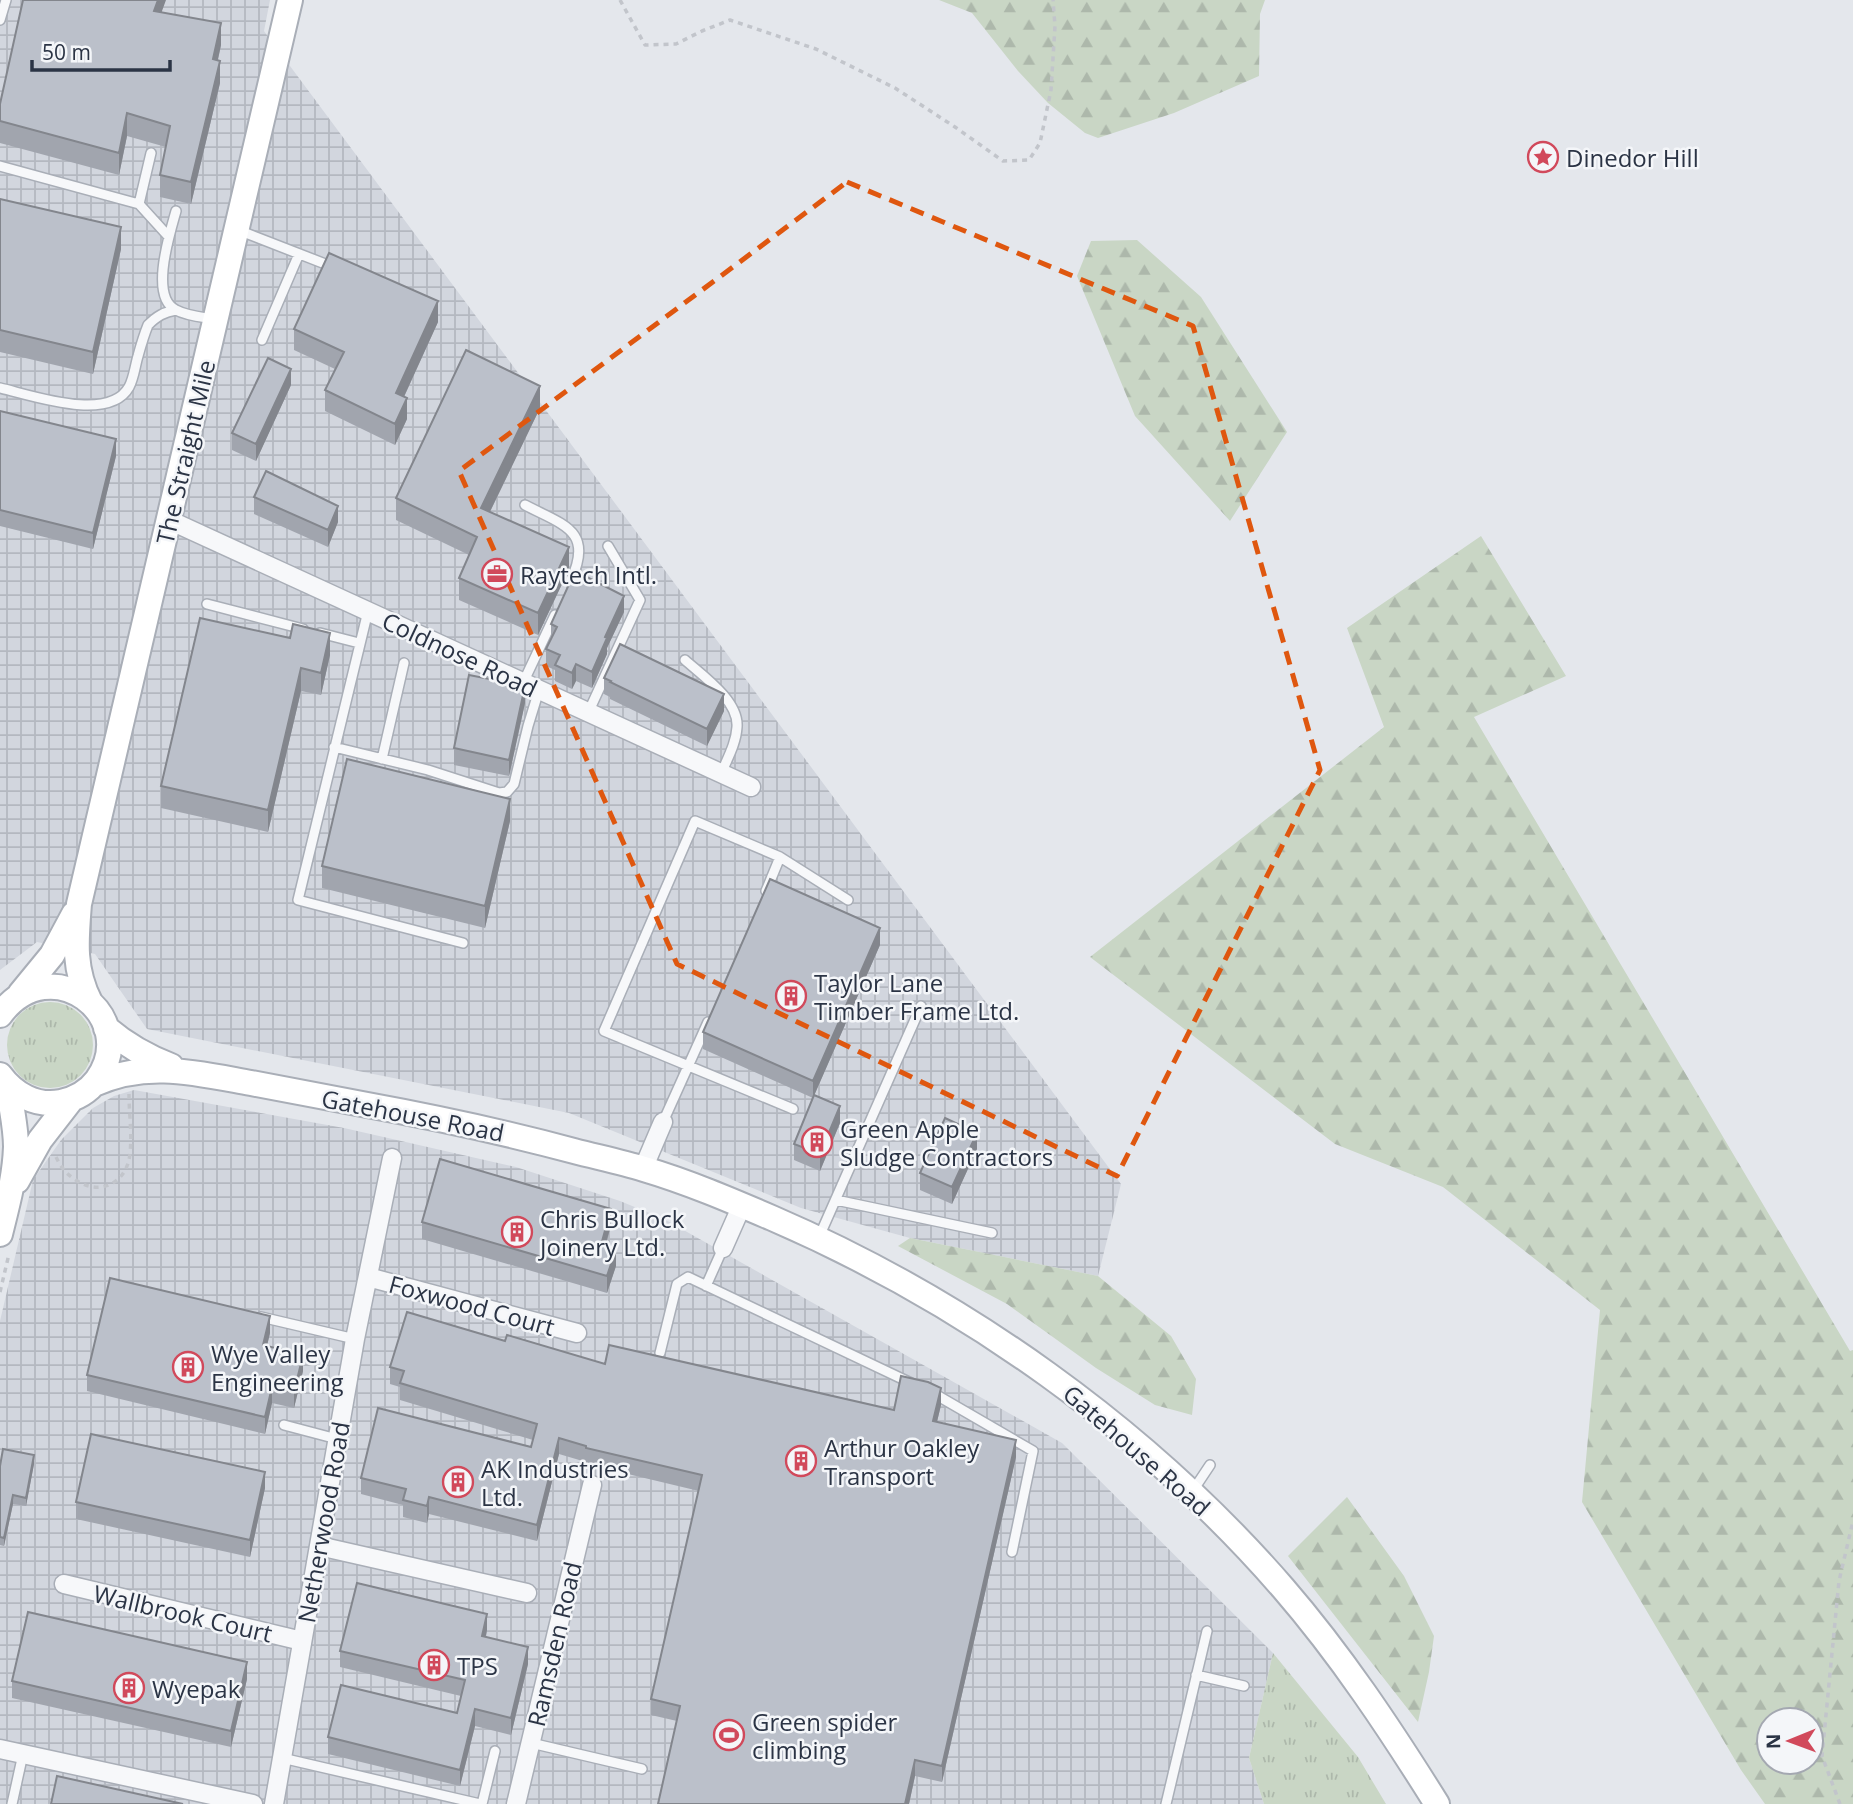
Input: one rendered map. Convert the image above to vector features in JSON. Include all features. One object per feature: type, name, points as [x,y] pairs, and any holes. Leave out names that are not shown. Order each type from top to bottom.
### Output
[{"type":"main road","name":"The Straight Mile","points":[[106,1028],[82,987],[76,952],[79,904],[290,0]]},
{"type":"main road","name":"The Straight Mile","points":[[8,1003],[52,955],[79,904]]},
{"type":"main road","points":[[8,1003],[33,989],[47,986],[62,987],[90,1002]]},
{"type":"main road","points":[[94,1084],[107,1059],[109,1044],[106,1028]]},
{"type":"main road","name":"Gatehouse Road","points":[[106,1028],[154,1060],[182,1070],[401,1111],[525,1138],[643,1168],[742,1205],[819,1238],[916,1289],[1067,1387],[1132,1440],[1243,1544],[1328,1643],[1394,1735],[1437,1804]]},
{"type":"main road","name":"Gatehouse Road","points":[[71,1100],[94,1084],[112,1076],[153,1070],[182,1070]]},
{"type":"main road","points":[[4,1081],[25,1098],[43,1103],[71,1100]]},
{"type":"main road","points":[[0,1234],[9,1197],[16,1145],[4,1081]]},
{"type":"main road","points":[[9,1197],[40,1140],[71,1100]]},
{"type":"street","name":"Coldnose Road","points":[[169,520],[751,788]]},
{"type":"street","points":[[643,1168],[663,1122]]},
{"type":"street","name":"Netherwood Road","points":[[274,1804],[355,1339],[392,1158]]},
{"type":"street","points":[[723,1248],[742,1205]]},
{"type":"street","name":"Foxwood Court","points":[[368,1277],[577,1333]]},
{"type":"street","name":"Ramsden Road","points":[[516,1804],[592,1485]]},
{"type":"street","points":[[318,1546],[527,1593]]},
{"type":"street","name":"Wallbrook Court","points":[[64,1584],[302,1641]]},
{"type":"street","points":[[0,1749],[253,1804]]},
{"type":"lane","points":[[0,20],[6,0]]},
{"type":"lane","points":[[138,204],[151,153]]},
{"type":"lane","points":[[0,166],[138,204],[169,237]]},
{"type":"lane","points":[[176,211],[164,259],[164,292],[168,304],[176,310],[215,320]]},
{"type":"lane","points":[[237,229],[338,270]]},
{"type":"lane","points":[[262,340],[299,254]]},
{"type":"lane","points":[[0,388],[80,405],[110,402],[129,389],[148,325],[156,317],[176,310]]},
{"type":"lane","points":[[525,505],[566,526],[575,535],[580,547],[579,564],[568,587]]},
{"type":"lane","points":[[588,713],[640,600],[608,546]]},
{"type":"lane","points":[[207,604],[359,643]]},
{"type":"lane","points":[[368,611],[298,900],[463,943]]},
{"type":"lane","points":[[334,747],[428,770],[499,793],[508,792],[514,784],[528,726],[531,687],[557,611]]},
{"type":"lane","points":[[685,660],[731,704],[737,716],[735,742],[721,774]]},
{"type":"lane","points":[[382,759],[404,663]]},
{"type":"lane","points":[[793,1109],[604,1031],[695,821],[780,857],[848,900]]},
{"type":"lane","points":[[759,906],[780,857]]},
{"type":"lane","points":[[819,1238],[921,1006]]},
{"type":"lane","points":[[663,1122],[710,1016]]},
{"type":"lane","points":[[836,1200],[992,1233]]},
{"type":"lane","points":[[706,1286],[723,1248]]},
{"type":"lane","points":[[660,1353],[677,1284],[688,1277],[943,1398],[1032,1451],[1012,1552]]},
{"type":"lane","points":[[255,1316],[355,1339]]},
{"type":"lane","points":[[284,1425],[337,1439]]},
{"type":"lane","points":[[1191,1493],[1210,1465]]},
{"type":"lane","points":[[1166,1804],[1207,1632]]},
{"type":"lane","points":[[1196,1675],[1244,1686]]},
{"type":"lane","points":[[531,1744],[642,1769]]},
{"type":"lane","points":[[282,1758],[481,1804],[495,1751]]},
{"type":"lane","points":[[12,1804],[23,1754]]},
{"type":"path","points":[[620,0],[645,45],[676,44],[730,20],[816,49],[895,88],[1003,161],[1029,160],[1040,143],[1051,90],[1055,26],[1053,0]]},
{"type":"path","points":[[55,1155],[67,1173],[89,1187],[107,1186],[121,1177],[126,1170],[130,1147],[128,1083]]},
{"type":"path","points":[[1840,1804],[1822,1756],[1839,1581],[1853,1521]]},
{"type":"highlighted area","points":[[847,182],[1193,326],[1320,770],[1117,1176],[677,964],[459,471]]},
{"type":"shaded area","points":[[0,0],[270,0],[264,31],[1121,1184],[1098,1276],[910,1238],[801,1208],[569,1113],[147,1029],[95,954],[37,942],[0,970]]},
{"type":"shaded area","points":[[134,1090],[344,1128],[516,1167],[620,1201],[664,1219],[1062,1443],[1273,1653],[1249,1758],[1264,1804],[0,1804],[0,1321],[33,1180],[61,1140],[93,1108],[114,1096]]},
{"type":"green space","points":[[939,0],[1265,0],[1260,14],[1259,76],[1174,113],[1098,138],[1085,133],[1048,103],[1018,71],[972,13]]},
{"type":"green space","points":[[1137,240],[1201,297],[1287,432],[1230,521],[1135,416],[1077,276],[1091,241]]},
{"type":"green space","points":[[1481,536],[1566,676],[1474,717],[1850,1351],[1853,1350],[1853,1804],[1765,1804],[1741,1770],[1582,1502],[1600,1310],[1443,1187],[1335,1144],[1090,957],[1384,727],[1347,628]]},
{"type":"green space","points":[[50,1002],[67,1005],[81,1014],[90,1028],[93,1045],[90,1062],[81,1076],[67,1085],[50,1088],[33,1085],[19,1076],[10,1062],[7,1045],[10,1028],[19,1014],[33,1005]]},
{"type":"green space","points":[[910,1238],[1098,1276],[1171,1336],[1196,1379],[1192,1415],[1155,1405],[1096,1368],[1007,1304],[898,1246]]},
{"type":"green space","points":[[1347,1497],[1404,1576],[1434,1636],[1418,1722],[1288,1556]]},
{"type":"green space","points":[[1273,1653],[1358,1757],[1386,1804],[1264,1804],[1249,1758]]},
{"type":"building","points":[[23,0],[158,0],[154,11],[221,23],[213,59],[220,61],[191,182],[160,175],[170,126],[127,113],[119,153],[0,121],[0,104]]},
{"type":"building","points":[[0,199],[121,227],[93,352],[0,330]]},
{"type":"building","points":[[329,253],[438,301],[396,393],[407,398],[395,424],[325,390],[344,352],[294,329]]},
{"type":"building","points":[[466,350],[540,386],[481,508],[569,547],[538,613],[459,578],[477,537],[396,498]]},
{"type":"building","points":[[268,358],[291,369],[256,444],[232,433]]},
{"type":"building","points":[[0,411],[116,439],[93,533],[0,510]]},
{"type":"building","points":[[266,471],[338,506],[328,530],[254,497]]},
{"type":"building","points":[[575,571],[624,596],[592,672],[576,664],[572,673],[555,665],[560,655],[546,649],[557,627],[551,624]]},
{"type":"building","points":[[200,618],[290,638],[293,624],[330,633],[321,673],[301,668],[268,810],[161,786]]},
{"type":"building","points":[[620,644],[724,694],[707,729],[604,678]]},
{"type":"building","points":[[469,675],[525,686],[509,760],[454,748]]},
{"type":"building","points":[[347,759],[510,799],[485,906],[322,866]]},
{"type":"building","name":"Taylor Lane Timber Frame Ltd.","points":[[770,879],[880,928],[813,1081],[703,1032]]},
{"type":"building","points":[[814,1095],[840,1106],[820,1154],[794,1144]]},
{"type":"building","points":[[945,1118],[977,1133],[952,1187],[920,1173]]},
{"type":"building","name":"Chris Bullock Joinery Ltd.","points":[[440,1159],[611,1209],[601,1245],[616,1249],[607,1276],[422,1222]]},
{"type":"building","name":"Wye Valley Engineering","points":[[110,1278],[270,1316],[263,1345],[303,1355],[294,1392],[272,1387],[265,1417],[87,1375]]},
{"type":"building","points":[[407,1312],[505,1341],[507,1335],[605,1364],[609,1345],[894,1410],[901,1376],[941,1388],[933,1421],[1016,1440],[942,1766],[915,1760],[905,1804],[658,1804],[680,1706],[651,1699],[702,1475],[586,1448],[559,1438],[537,1525],[429,1497],[427,1506],[403,1500],[406,1489],[361,1478],[378,1408],[531,1447],[537,1424],[400,1383],[404,1371],[390,1367]]},
{"type":"building","points":[[91,1434],[265,1472],[250,1540],[76,1502]]},
{"type":"building","points":[[3,1449],[34,1455],[26,1498],[13,1495],[4,1538],[0,1537],[0,1466]]},
{"type":"building","points":[[357,1583],[487,1614],[482,1636],[528,1647],[511,1718],[475,1709],[460,1770],[328,1737],[341,1685],[457,1713],[465,1680],[340,1651]]},
{"type":"building","name":"Wyepak","points":[[28,1612],[247,1662],[231,1731],[12,1681]]},
{"type":"building","points":[[57,1776],[183,1804],[51,1804]]},
{"type":"place","name":"Dinedor Hill","points":[[1543,157]]},
{"type":"place","name":"Raytech Intl.","points":[[497,574]]},
{"type":"place","name":"Taylor Lane Timber Frame Ltd.","points":[[791,996]]},
{"type":"place","name":"Green Apple Sludge Contractors","points":[[817,1142]]},
{"type":"place","name":"Chris Bullock Joinery Ltd.","points":[[517,1232]]},
{"type":"place","name":"Wye Valley Engineering","points":[[188,1367]]},
{"type":"place","name":"Arthur Oakley Transport","points":[[801,1461]]},
{"type":"place","name":"AK Industries Ltd.","points":[[458,1482]]},
{"type":"place","name":"TPS","points":[[434,1665]]},
{"type":"place","name":"Wyepak","points":[[129,1688]]},
{"type":"place","name":"Green spider climbing","points":[[729,1735]]}]
